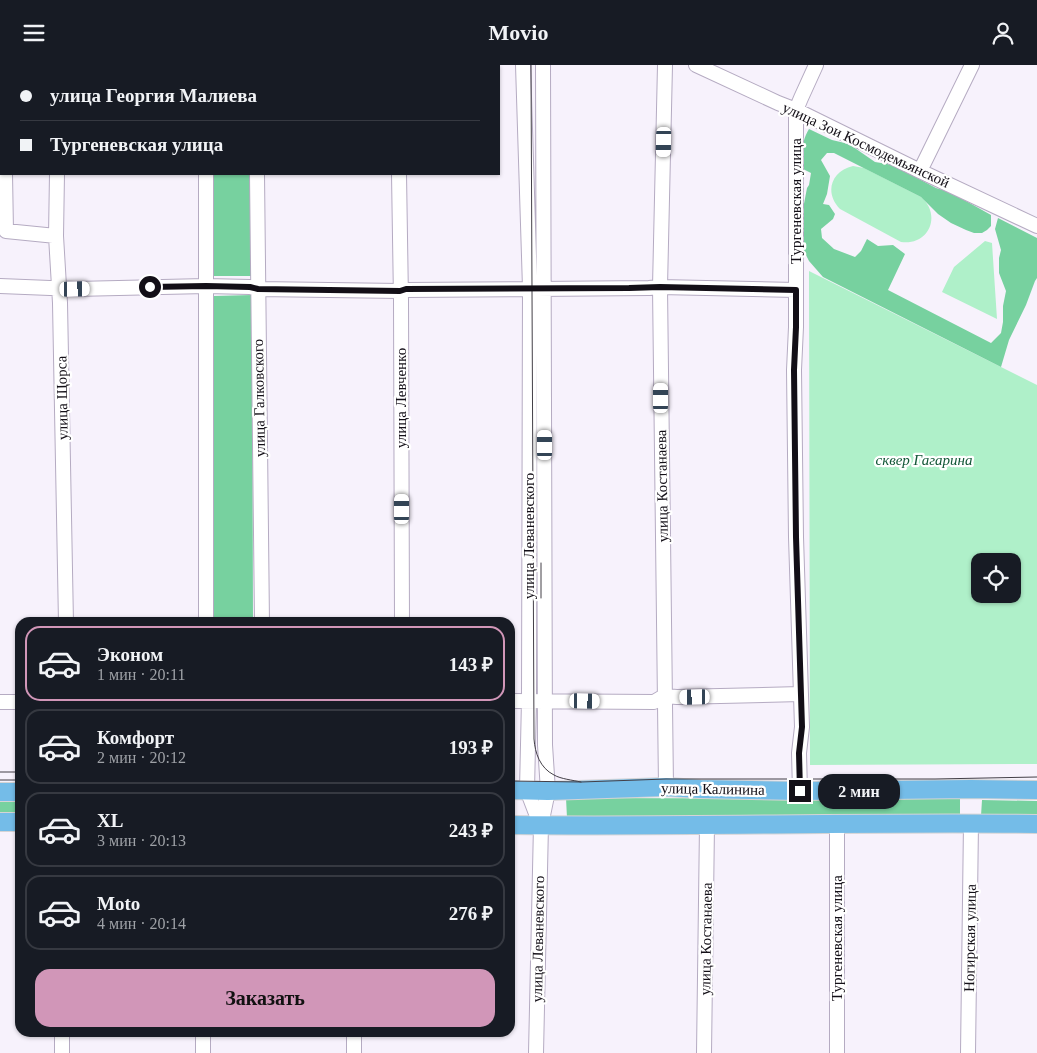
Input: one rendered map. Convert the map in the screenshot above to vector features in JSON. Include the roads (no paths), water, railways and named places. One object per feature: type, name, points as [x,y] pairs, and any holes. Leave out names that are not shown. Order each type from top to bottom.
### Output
[{"type":"main road","name":"улица Калинина","points":[[519,790],[548,791],[666,787],[800,791],[1037,790]]},
{"type":"main road","points":[[0,792],[15,792]]},
{"type":"main road","points":[[0,822],[15,822]]},
{"type":"main road","points":[[515,825],[1037,824]]},
{"type":"street","name":"улица Леваневского","points":[[523,65],[530,288],[529,700],[519,790],[540,825]]},
{"type":"street","name":"улица Леваневского","points":[[536,1053],[540,825],[548,791],[545,745],[543,65]]},
{"type":"street","name":"улица Костанаева","points":[[665,65],[660,287],[666,787]]},
{"type":"street","name":"улица Зои Космодемьянской","points":[[696,65],[796,110],[1037,226]]},
{"type":"street","name":"Тургеневская улица","points":[[800,791],[799,753],[802,727],[796,528],[794,370],[796,327],[796,110],[816,65]]},
{"type":"street","points":[[920,171],[972,65]]},
{"type":"street","points":[[5,175],[6,231],[56,235]]},
{"type":"street","name":"улица Щорса","points":[[57,175],[56,235],[60,313],[66,617]]},
{"type":"street","points":[[206,175],[206,617]]},
{"type":"street","name":"улица Галковского","points":[[257,175],[262,617]]},
{"type":"street","name":"улица Левченко","points":[[399,175],[402,617]]},
{"type":"street","points":[[0,286],[85,288],[206,286],[250,287],[258,289],[400,291],[406,289],[660,287],[796,290]]},
{"type":"street","points":[[515,701],[654,702],[664,696],[801,694]]},
{"type":"street","points":[[0,701],[15,702]]},
{"type":"street","name":"Ногирская улица","points":[[968,1053],[971,823]]},
{"type":"street","name":"Тургеневская улица","points":[[837,824],[837,1053]]},
{"type":"street","name":"улица Костанаева","points":[[704,1053],[707,825]]},
{"type":"street","points":[[62,1037],[62,1053]]},
{"type":"street","points":[[203,1037],[203,1053]]},
{"type":"street","points":[[354,1037],[354,1053]]},
{"type":"tram line","points":[[531,65],[534,739],[537,755],[549,772],[563,778],[581,782]]},
{"type":"tram line","points":[[541,563],[541,598]]},
{"type":"tram line","points":[[0,772],[15,772]]},
{"type":"tram line","points":[[515,781],[1037,777]]},
{"type":"tram line","points":[[0,780],[15,780]]},
{"type":"park label","name":"сквер Гагарина","points":[[924,460]]}]
